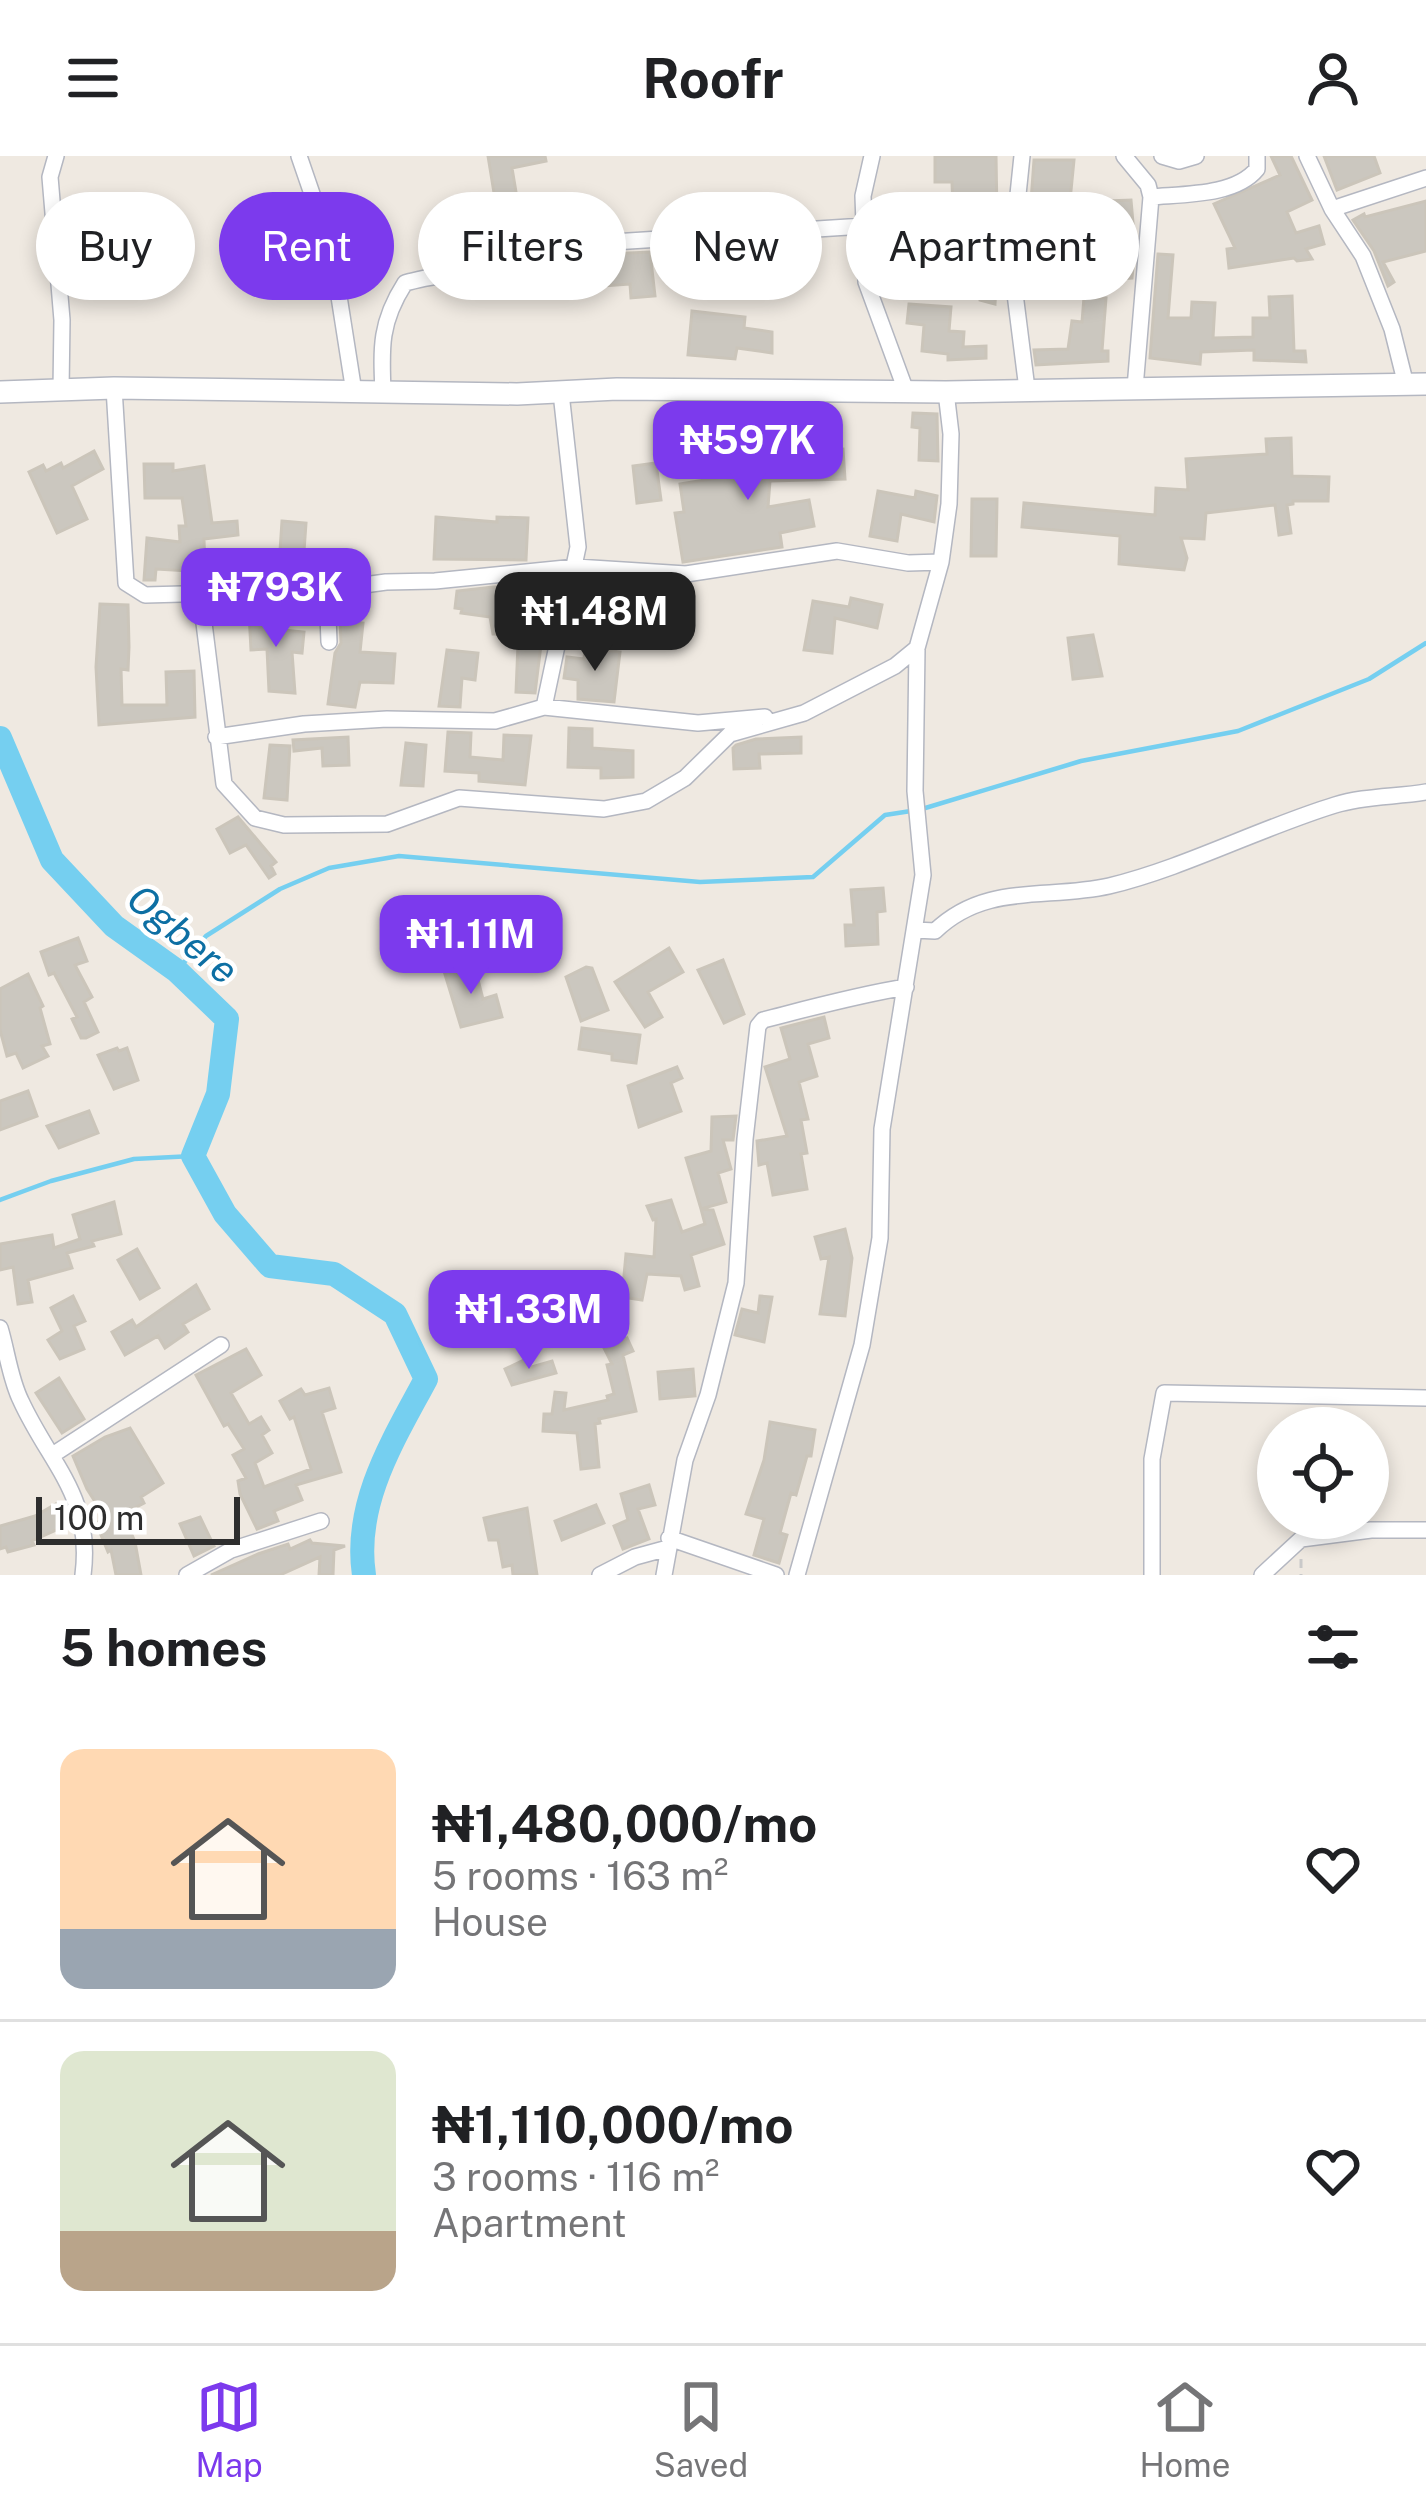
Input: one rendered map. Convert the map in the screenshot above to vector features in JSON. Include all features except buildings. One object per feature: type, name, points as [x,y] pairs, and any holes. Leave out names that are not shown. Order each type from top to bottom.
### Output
[{"type":"main road","points":[[0,392],[115,388],[946,392],[1416,384]]},
{"type":"street","points":[[56,156],[50,177],[62,320],[62,390]]},
{"type":"street","points":[[299,156],[332,252],[354,392]]},
{"type":"street","points":[[864,192],[872,156]]},
{"type":"street","points":[[1022,156],[1011,262],[1027,389]]},
{"type":"street","points":[[1124,156],[1148,185],[1151,197],[1135,388]]},
{"type":"street","points":[[1162,156],[1179,160],[1196,156]]},
{"type":"street","points":[[1151,197],[1211,191],[1250,177],[1257,170],[1257,156]]},
{"type":"street","points":[[1307,156],[1332,209],[1363,256],[1416,384]]},
{"type":"street","points":[[1332,209],[1426,178]]},
{"type":"street","points":[[383,392],[381,347],[386,316],[405,283],[487,267],[575,241],[846,227]]},
{"type":"street","points":[[872,300],[906,391]]},
{"type":"street","points":[[115,388],[126,583],[145,595],[326,590],[576,567],[686,574],[837,551],[908,563],[941,562]]},
{"type":"street","points":[[544,707],[576,567],[574,500],[561,392]]},
{"type":"street","points":[[796,1575],[862,1345],[880,1238],[882,1129],[923,875],[915,791],[917,648],[941,562],[951,434],[946,392]]},
{"type":"street","points":[[326,590],[329,642]]},
{"type":"street","points":[[195,596],[204,623],[224,784],[255,818],[322,828],[403,821],[459,798],[604,809],[646,801],[686,778],[730,734],[804,713],[895,666],[917,648]]},
{"type":"street","points":[[216,737],[345,721],[495,722],[544,707],[698,723],[804,713]]},
{"type":"street","points":[[915,929],[935,931],[956,911],[1024,893],[1108,886],[1341,802],[1426,793]]},
{"type":"street","points":[[664,1575],[685,1460],[708,1395],[736,1283],[758,1026],[763,1020],[833,1001],[906,987]]},
{"type":"street","points":[[0,1328],[5,1368],[83,1516],[87,1544],[83,1575]]},
{"type":"street","points":[[54,1454],[220,1345]]},
{"type":"street","points":[[1152,1575],[1152,1459],[1164,1393],[1426,1398]]},
{"type":"street","points":[[187,1575],[231,1550],[321,1521]]},
{"type":"street","points":[[1262,1575],[1301,1539],[1371,1530],[1426,1530]]},
{"type":"street","points":[[600,1575],[668,1543],[776,1575]]},
{"type":"waterway","points":[[922,809],[1081,761],[1238,731],[1369,679],[1426,643]]},
{"type":"waterway","name":"Ogbere","points":[[0,738],[52,860],[114,926],[177,971],[227,1019],[218,1094],[193,1156],[225,1214],[270,1266],[334,1274],[395,1314],[426,1379],[389,1448],[370,1497],[362,1548],[364,1575]]},
{"type":"waterway","points":[[177,971],[206,936],[280,889],[329,868],[399,856],[700,882],[813,877],[885,815],[911,811]]},
{"type":"waterway","points":[[0,1200],[134,1159],[193,1156]]}]
